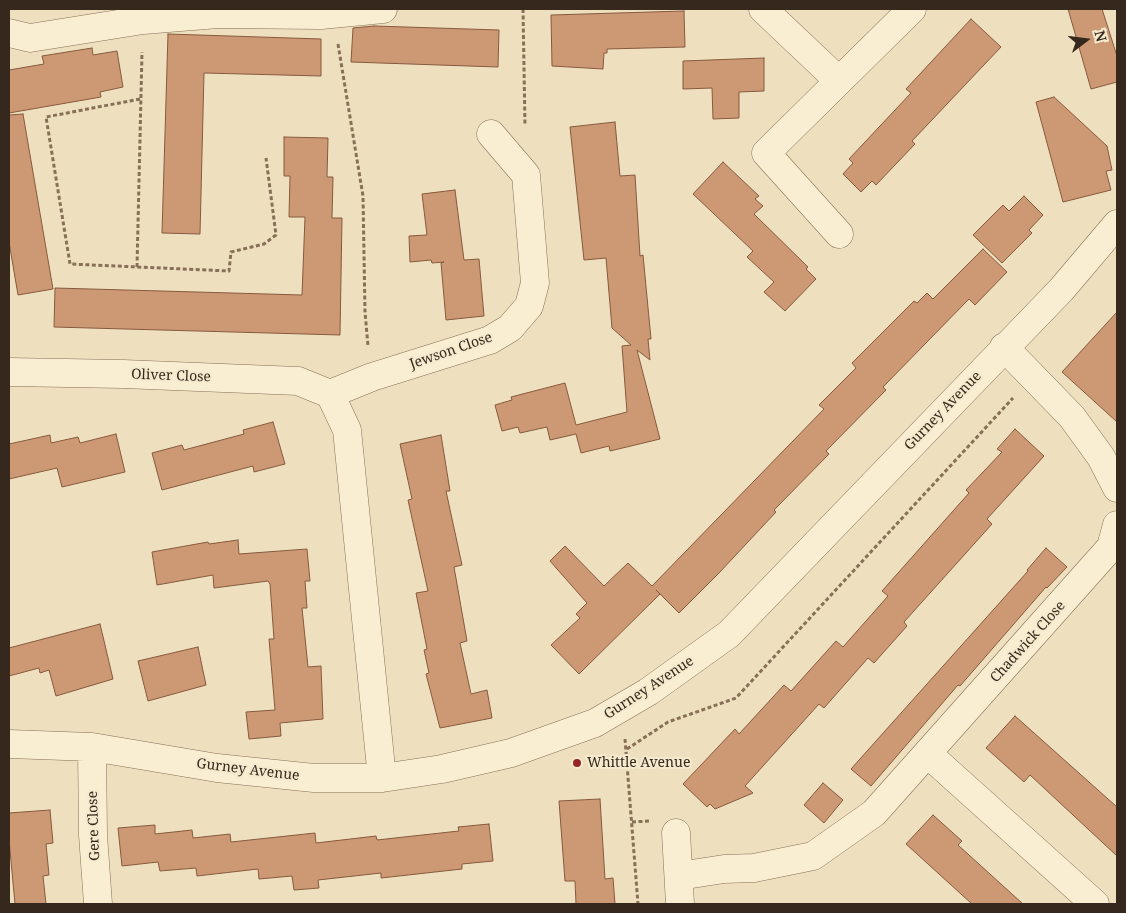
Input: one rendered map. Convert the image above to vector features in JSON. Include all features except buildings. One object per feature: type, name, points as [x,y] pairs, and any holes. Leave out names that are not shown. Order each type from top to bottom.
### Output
[{"type":"street","points":[[9,33],[30,38],[143,20],[218,14],[333,14],[383,9]]},
{"type":"street","points":[[763,9],[838,80]]},
{"type":"street","points":[[839,234],[766,153],[912,9]]},
{"type":"street","name":"Jewson Close","points":[[330,394],[372,377],[490,340],[510,328],[529,306],[534,283],[526,175],[490,134]]},
{"type":"street","name":"Gurney Avenue","points":[[9,744],[92,747],[226,769],[314,778],[382,778],[442,769],[511,752],[595,723],[648,692],[729,634],[1061,290],[1117,224]]},
{"type":"street","points":[[1004,347],[1072,417],[1101,457],[1117,488]]},
{"type":"street","name":"Oliver Close","points":[[9,372],[123,374],[298,381],[330,394]]},
{"type":"street","points":[[330,394],[346,430],[382,778]]},
{"type":"street","name":"Chadwick Close","points":[[679,876],[724,869],[754,868],[814,856],[874,814],[1111,547],[1117,524]]},
{"type":"street","name":"Gere Close","points":[[92,747],[93,834],[98,904]]},
{"type":"street","points":[[928,754],[1095,904]]},
{"type":"street","points":[[676,833],[680,904]]},
{"type":"path","points":[[523,9],[525,128]]},
{"type":"path","points":[[333,14],[363,196],[365,312],[372,377]]},
{"type":"path","points":[[137,267],[143,20]]},
{"type":"path","points":[[140,99],[46,117],[70,264],[228,271],[230,252],[264,244],[276,235],[266,158]]},
{"type":"path","points":[[627,749],[668,722],[736,698],[1032,377]]},
{"type":"path","points":[[618,709],[627,749],[638,904]]},
{"type":"place","name":"Whittle Avenue","points":[[577,763]]}]
